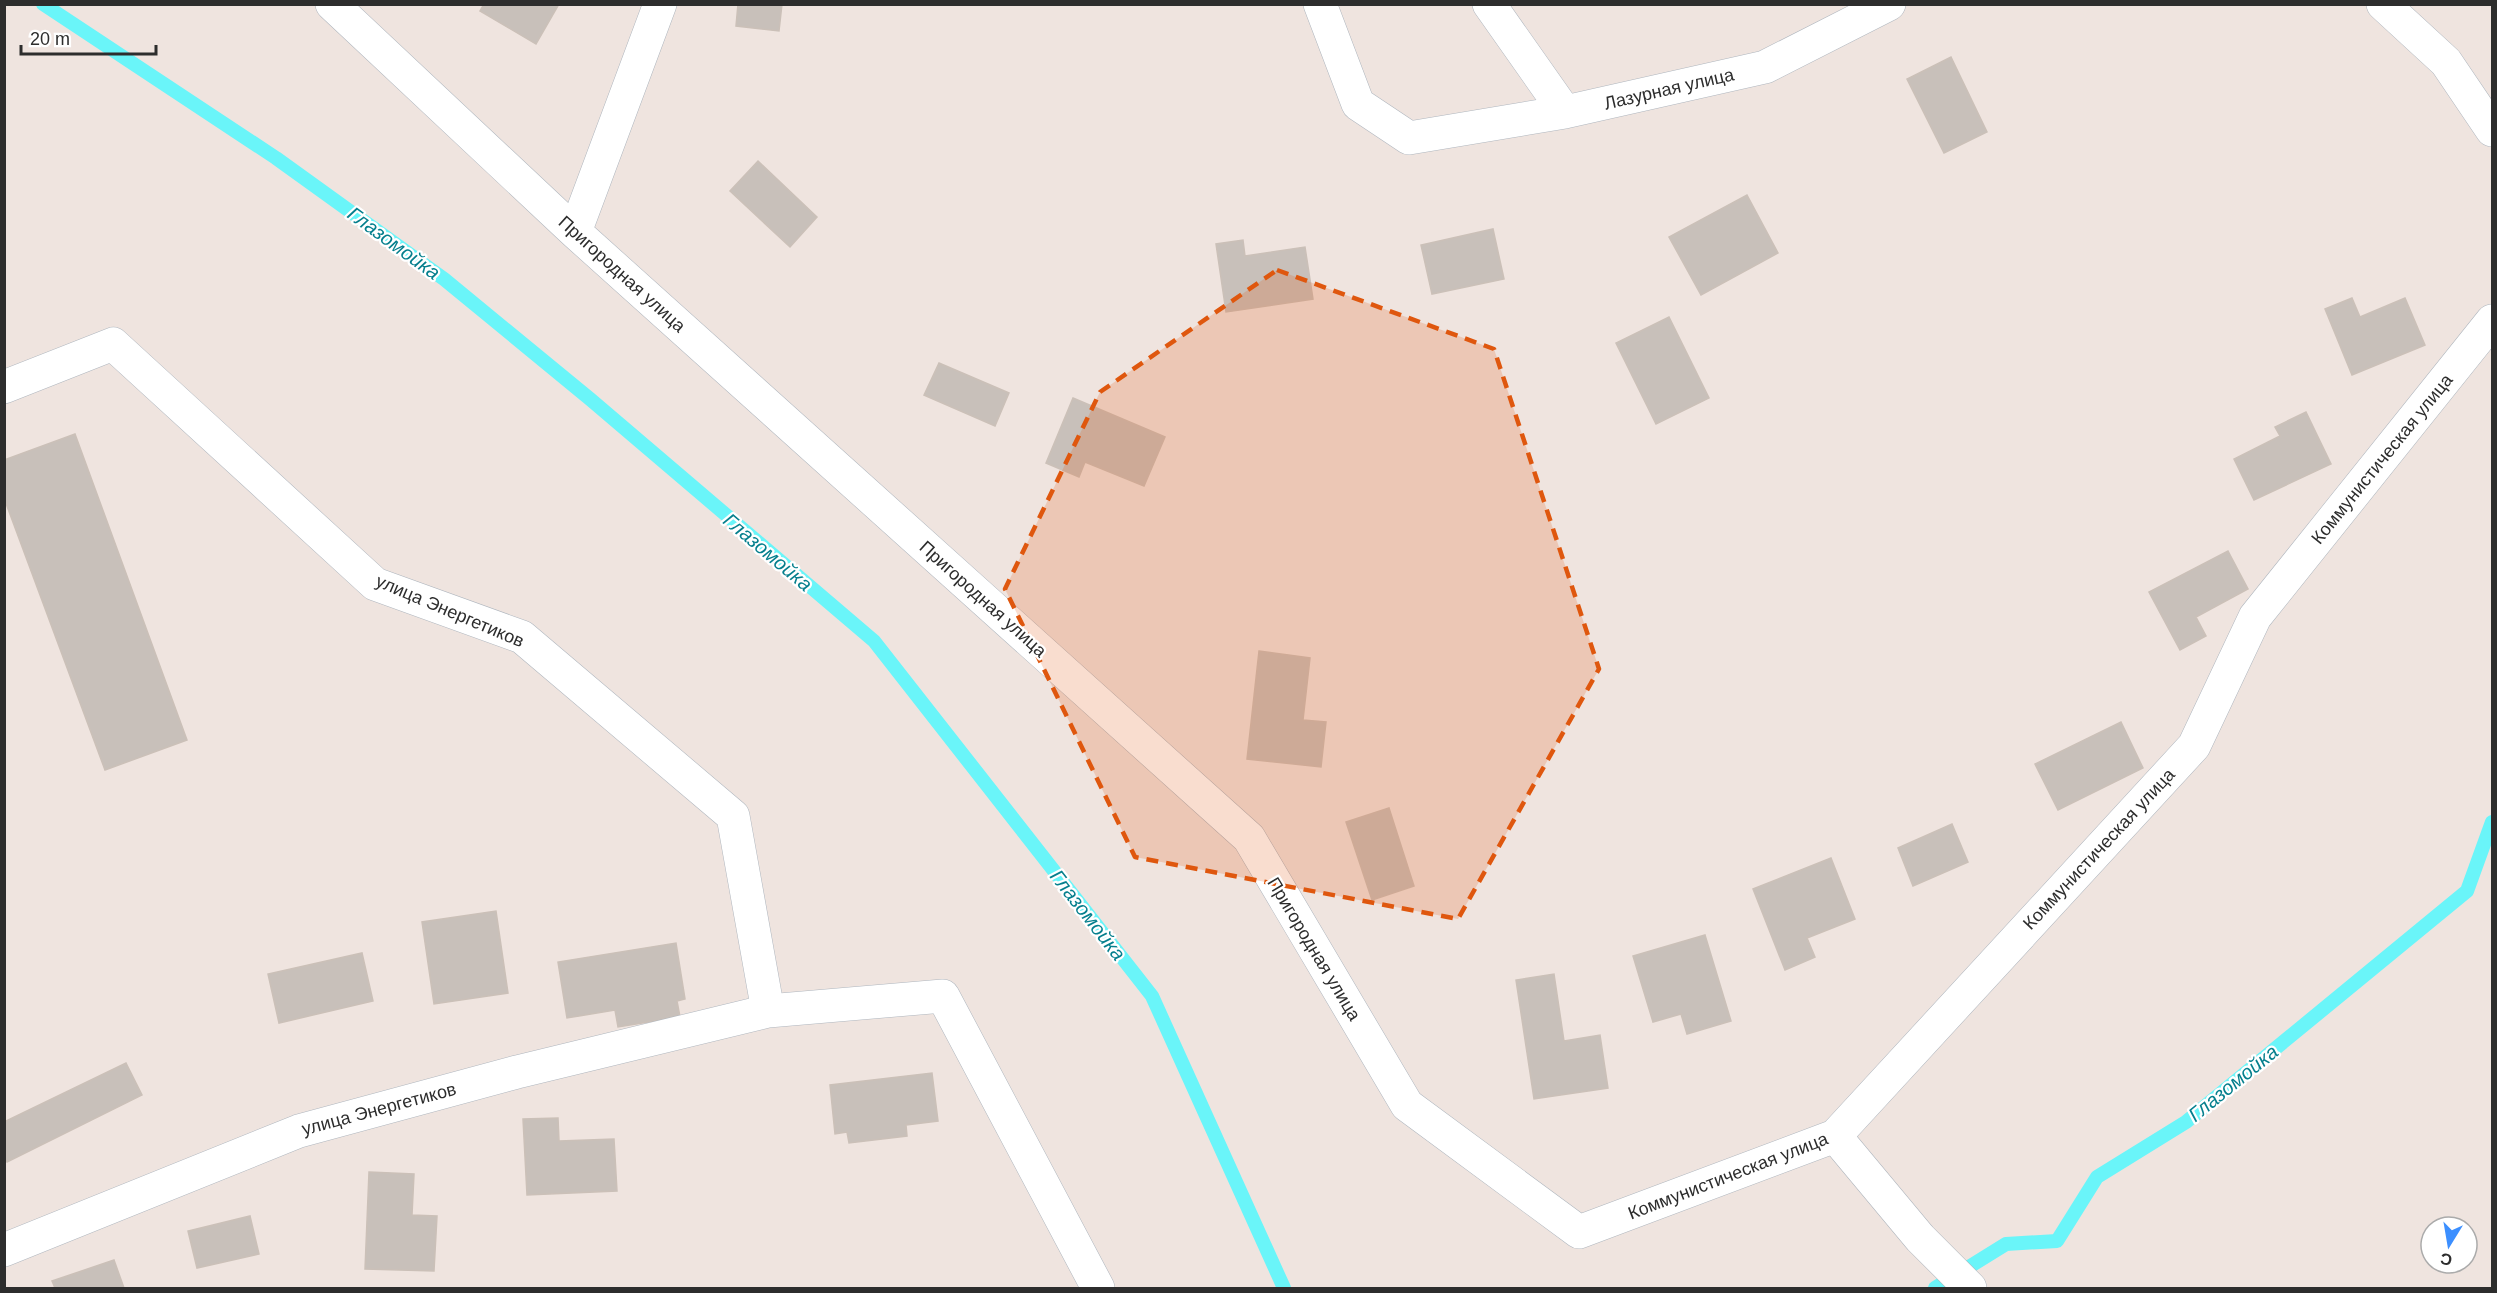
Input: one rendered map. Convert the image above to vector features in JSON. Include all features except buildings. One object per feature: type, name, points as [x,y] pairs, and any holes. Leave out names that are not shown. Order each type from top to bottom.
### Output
[{"type":"street","name":"Пригородная улица","points":[[332,4],[575,232],[1249,838],[1407,1105],[1580,1232]]},
{"type":"street","points":[[575,232],[660,4]]},
{"type":"street","name":"Лазурная улица","points":[[1320,4],[1358,104],[1409,138],[1565,112],[1765,67],[1889,4]]},
{"type":"street","points":[[1489,4],[1565,112]]},
{"type":"street","points":[[2383,4],[2446,62],[2493,129]]},
{"type":"street","name":"Коммунистическая улица","points":[[1580,1232],[1834,1136],[2194,746],[2255,617],[2493,321]]},
{"type":"street","name":"улица Энергетиков","points":[[4,387],[113,344],[375,584],[522,638],[734,816],[768,1011]]},
{"type":"street","name":"улица Энергетиков","points":[[4,1250],[299,1131],[517,1072],[768,1011],[943,996],[1098,1288]]},
{"type":"street","points":[[1834,1136],[1920,1238],[1970,1288]]},
{"type":"highlighted area","points":[[1277,270],[1494,349],[1599,669],[1458,919],[1135,857],[1005,589],[1100,392]]},
{"type":"waterway","name":"Глазомойка","points":[[43,4],[276,158],[444,279],[590,399],[874,641],[1152,996],[1284,1288]]},
{"type":"waterway","name":"Глазомойка","points":[[1935,1288],[2006,1244],[2057,1241],[2097,1177],[2186,1122],[2467,891],[2492,822]]}]
